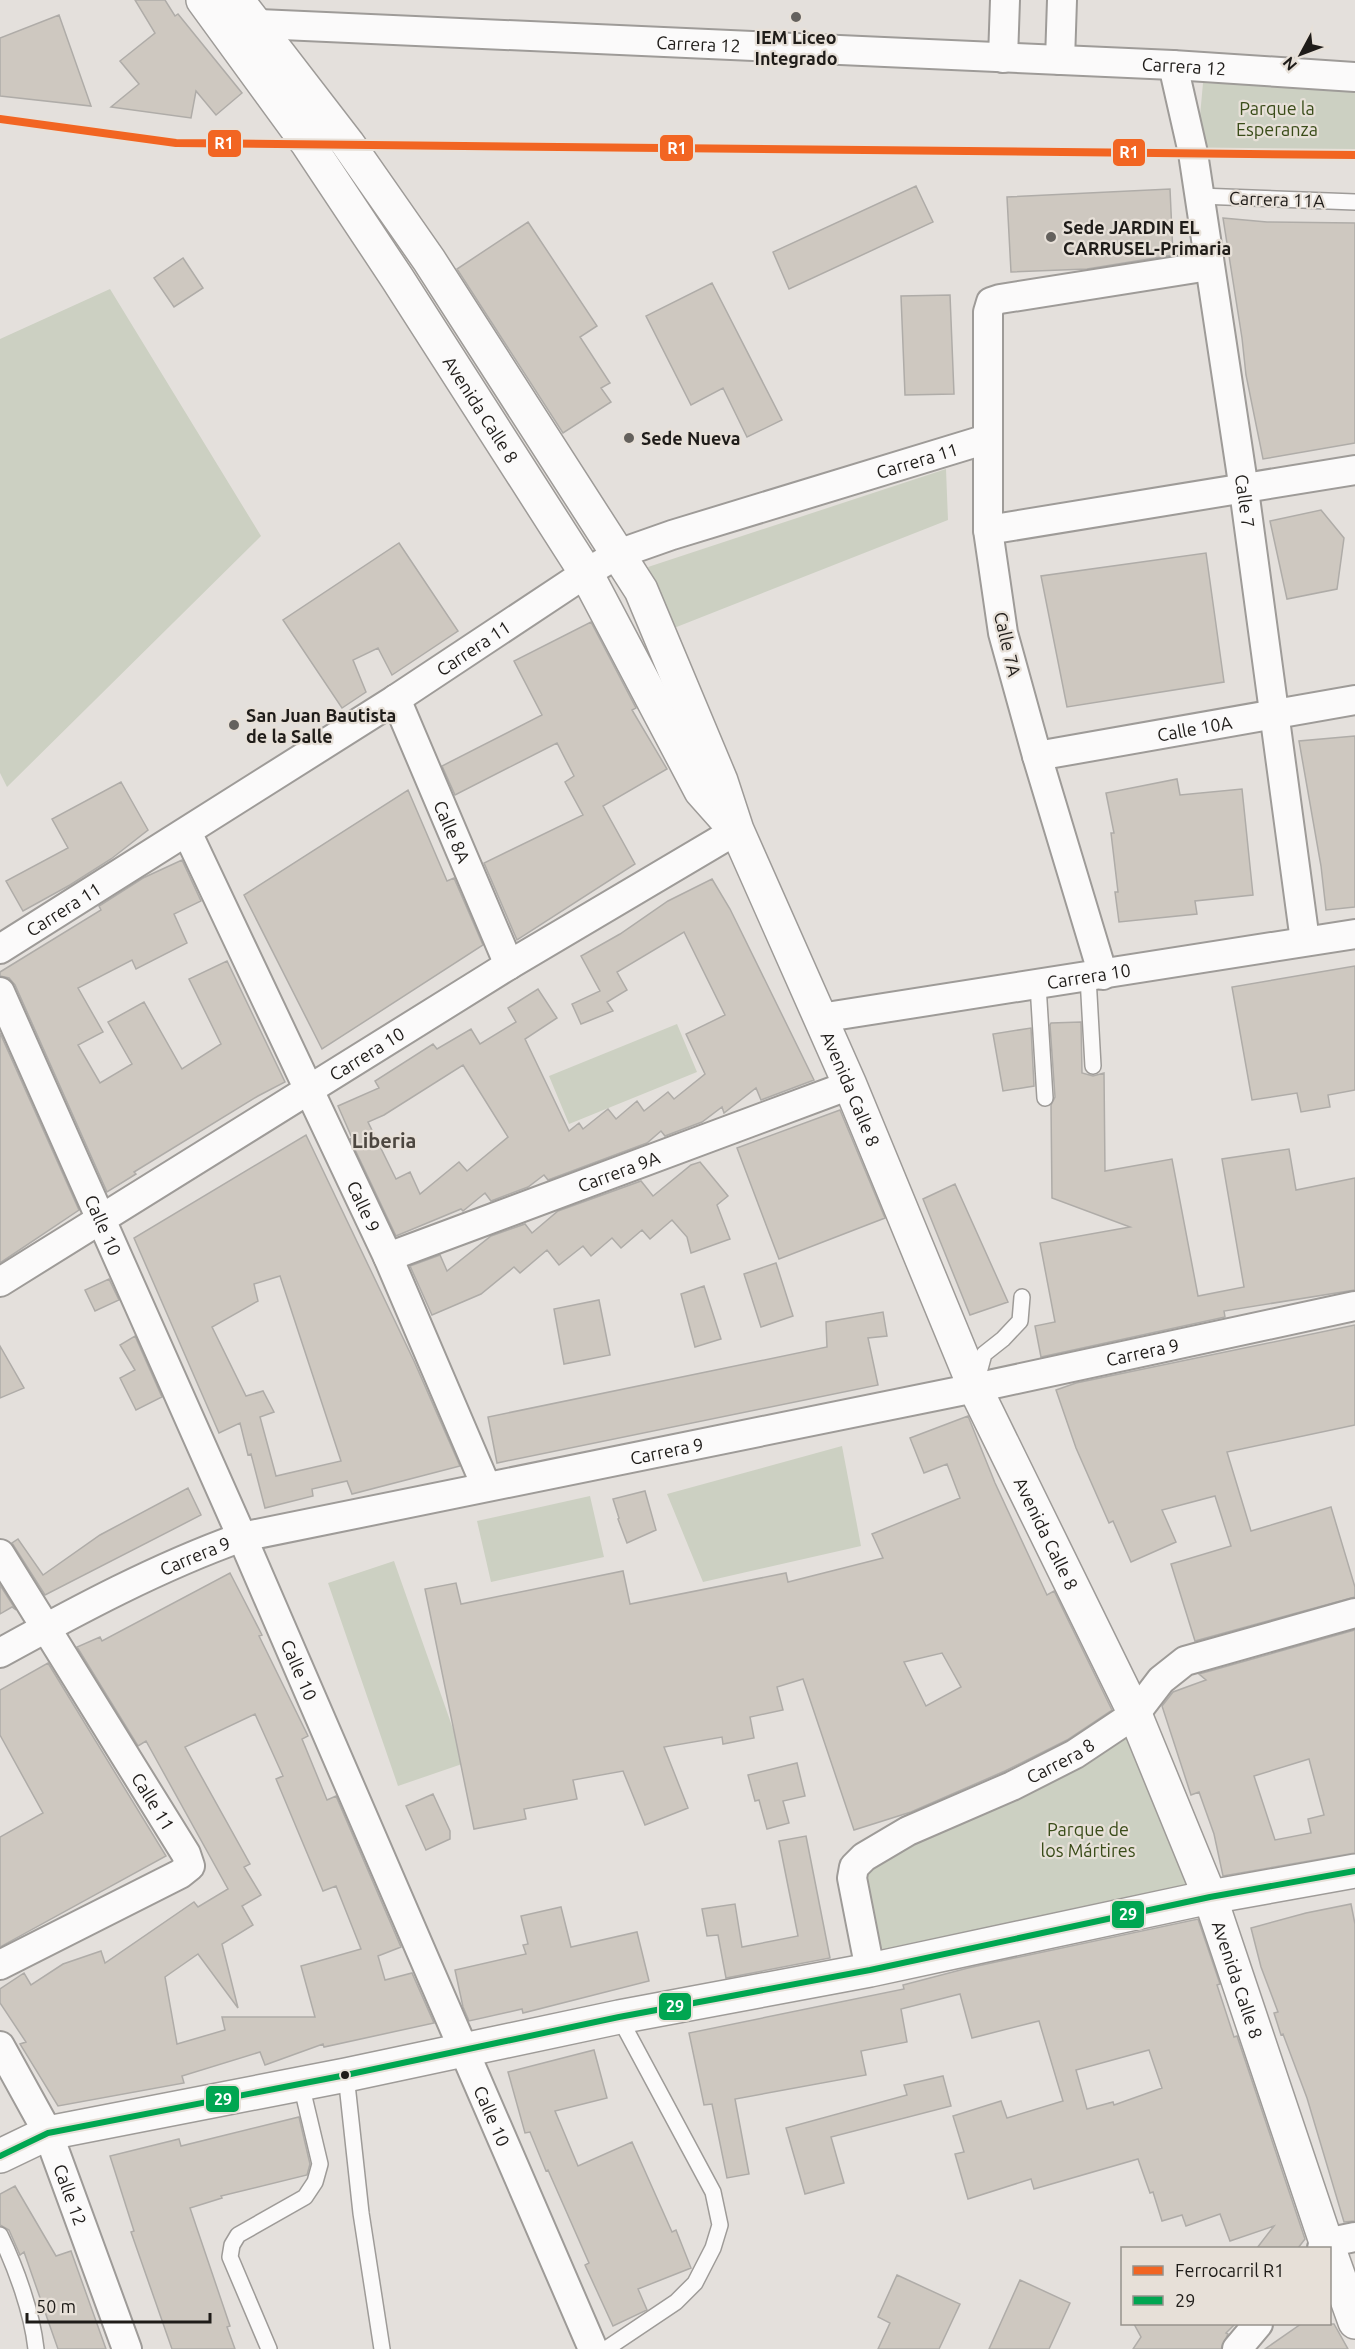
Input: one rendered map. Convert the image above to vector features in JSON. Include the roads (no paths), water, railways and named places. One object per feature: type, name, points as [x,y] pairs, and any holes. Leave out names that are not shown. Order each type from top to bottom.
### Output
[{"type":"main road","name":"Avenida Calle 8","points":[[230,12],[348,144],[429,260],[640,590],[721,781],[737,830],[850,1085],[975,1388],[1135,1714],[1210,1897],[1332,2246],[1355,2322]]},
{"type":"main road","name":"Avenida Calle 8","points":[[230,12],[308,144],[398,278],[586,573],[701,791],[737,830]]},
{"type":"main road","points":[[0,2156],[48,2133],[302,2084],[619,2017],[870,1970],[1210,1897],[1355,1871]]},
{"type":"street","points":[[1003,58],[1005,0]]},
{"type":"street","points":[[1060,60],[1062,0]]},
{"type":"street","name":"Carrera 12","points":[[230,12],[1003,58],[1355,76]]},
{"type":"street","name":"Calle 7","points":[[1173,65],[1192,153],[1244,490],[1305,941]]},
{"type":"street","name":"Calle 7A","points":[[1095,976],[1003,633],[988,530],[988,312],[991,302],[1000,299],[1209,266]]},
{"type":"street","name":"Carrera 11","points":[[0,949],[396,699],[618,554],[672,535],[987,439]]},
{"type":"street","points":[[988,530],[1244,490],[1355,470]]},
{"type":"street","name":"Calle 8A","points":[[396,699],[509,965]]},
{"type":"street","name":"Calle 10A","points":[[1036,756],[1355,700]]},
{"type":"street","name":"Carrera 10","points":[[0,1282],[509,965],[737,830]]},
{"type":"street","name":"Calle 9","points":[[187,832],[388,1257],[486,1486]]},
{"type":"street","name":"Carrera 10","points":[[820,1018],[1355,934]]},
{"type":"street","name":"Calle 10","points":[[0,992],[242,1537],[593,2349]]},
{"type":"street","name":"Carrera 9A","points":[[388,1257],[850,1085]]},
{"type":"street","name":"Carrera 9","points":[[0,1653],[46,1627],[190,1555],[242,1537],[975,1388],[1355,1306]]},
{"type":"street","name":"Calle 11","points":[[0,1554],[186,1854],[190,1866],[180,1874],[0,1965]]},
{"type":"street","name":"Carrera 8","points":[[870,1970],[852,1878],[854,1867],[864,1857],[908,1831],[1012,1786],[1075,1754],[1135,1714],[1161,1680],[1185,1661],[1355,1612]]},
{"type":"street","name":"Calle 12","points":[[0,2046],[48,2133],[127,2349]]},
{"type":"street","points":[[1237,2349],[1257,2325]]},
{"type":"lane","name":"Carrera 11A","points":[[1199,196],[1355,202]]},
{"type":"lane","points":[[1093,1065],[1095,976]]},
{"type":"lane","points":[[1038,985],[1045,1098]]},
{"type":"lane","points":[[975,1388],[984,1354],[1003,1340],[1020,1321],[1022,1297]]},
{"type":"lane","points":[[606,2349],[676,2302],[695,2283],[713,2248],[720,2225],[714,2192],[619,2017]]},
{"type":"lane","points":[[346,2075],[361,2213],[382,2349]]},
{"type":"lane","points":[[269,2349],[230,2258],[232,2245],[238,2235],[305,2197],[315,2182],[320,2164],[302,2084]]},
{"type":"lane","points":[[0,2235],[11,2258],[24,2299],[36,2349]]},
{"type":"rail line","name":"R1","points":[[0,119],[176,143],[1355,155]]},
{"type":"place","name":"IEM Liceo Integrado","points":[[796,17]]},
{"type":"place","name":"Sede JARDIN EL CARRUSEL-Primaria","points":[[1051,237]]},
{"type":"place","name":"Sede Nueva","points":[[629,438]]},
{"type":"place","name":"San Juan Bautista de la Salle","points":[[234,725]]},
{"type":"district","name":"Liberia","points":[[384,1140]]},
{"type":"park label","name":"Parque la Esperanza","points":[[1277,118]]},
{"type":"park label","name":"Parque de los Mártires","points":[[1088,1839]]}]
